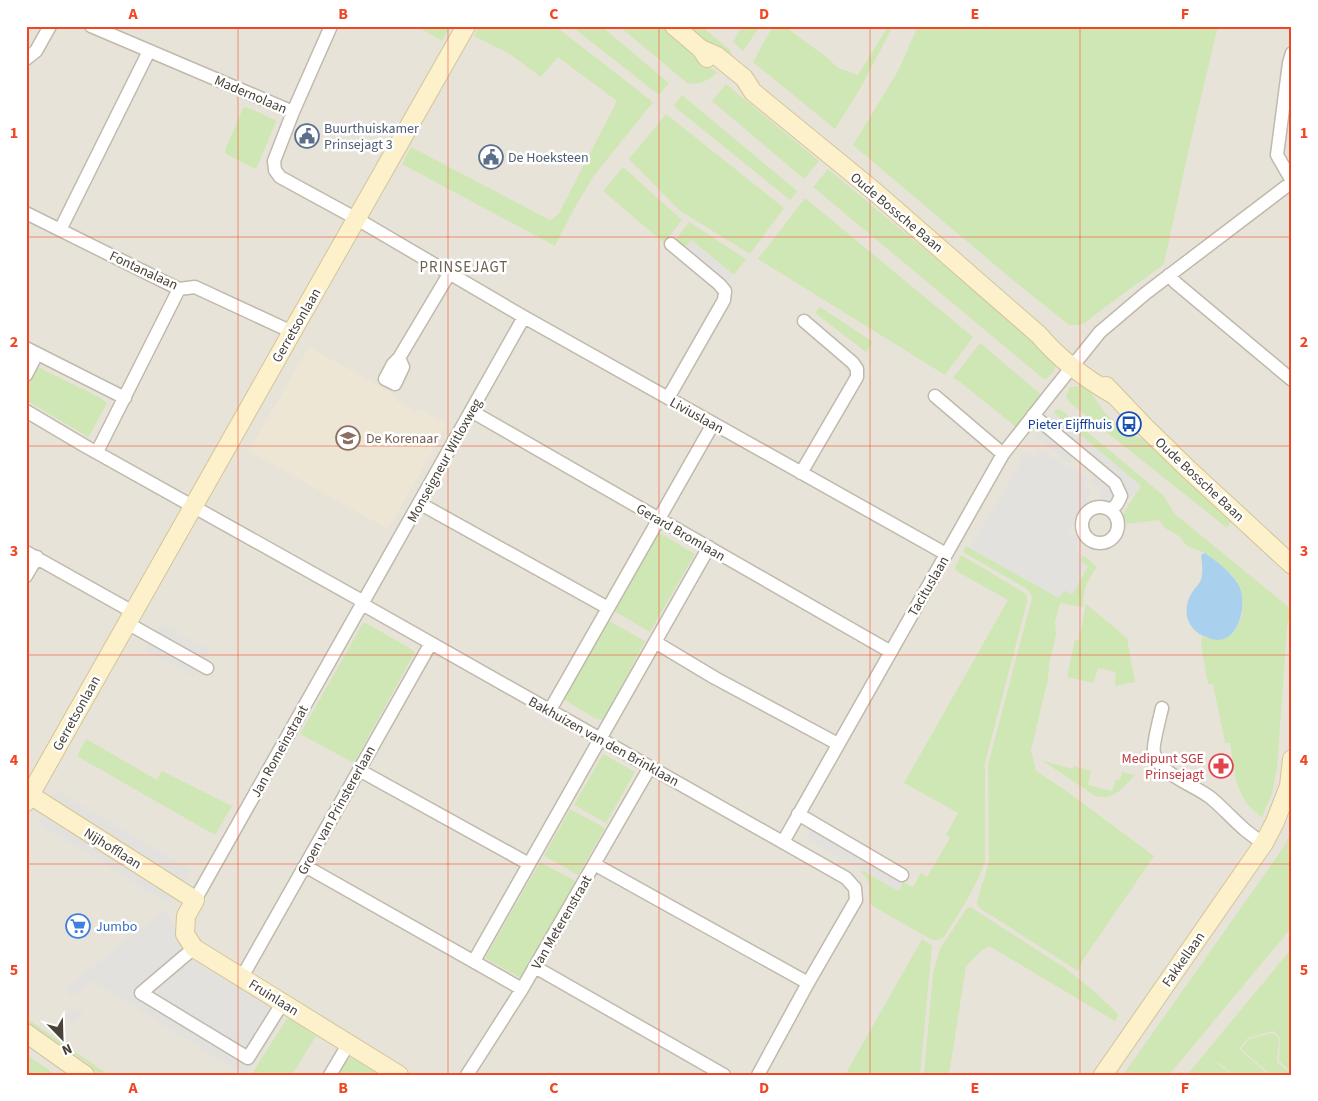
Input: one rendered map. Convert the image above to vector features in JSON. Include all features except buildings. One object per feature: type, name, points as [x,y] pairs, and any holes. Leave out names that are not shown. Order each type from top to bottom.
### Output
[{"type":"street","points":[[26,59],[36,51],[50,26]]},
{"type":"street","name":"Madernolaan","points":[[91,26],[293,112],[274,161],[274,170],[280,177],[357,219]]},
{"type":"street","points":[[293,112],[331,26]]},
{"type":"street","name":"Gerretsonlaan","points":[[28,797],[466,26]]},
{"type":"street","name":"Oude Bossche Baan","points":[[674,26],[701,49],[711,64],[738,86],[753,92],[874,191],[1039,335],[1057,344],[1074,363],[1098,376],[1114,395],[1186,467],[1291,562]]},
{"type":"street","points":[[60,230],[149,51]]},
{"type":"street","points":[[1292,53],[1289,63],[1277,155],[1292,181]]},
{"type":"street","name":"Tacituslaan","points":[[783,842],[1003,454],[1033,415],[1100,332],[1146,293],[1292,181]]},
{"type":"street","name":"Fontanalaan","points":[[26,213],[179,289],[195,287],[292,332]]},
{"type":"street","name":"Liviuslaan","points":[[357,219],[524,318],[946,554]]},
{"type":"street","points":[[668,398],[724,300],[725,291],[671,244]]},
{"type":"street","points":[[399,358],[449,274]]},
{"type":"street","points":[[1170,275],[1176,283],[1292,380]]},
{"type":"street","points":[[98,452],[179,289]]},
{"type":"street","name":"Monseigneur Witloxweg","points":[[363,603],[524,318]]},
{"type":"street","points":[[801,473],[856,377],[857,369],[853,362],[804,321]]},
{"type":"street","points":[[26,375],[32,351],[125,398]]},
{"type":"street","points":[[935,396],[1003,454]]},
{"type":"street","name":"Bakhuizen van den Brinklaan","points":[[26,411],[430,643],[846,878],[855,888],[856,900],[808,984]]},
{"type":"street","name":"Gerard Bromlaan","points":[[471,411],[891,652]]},
{"type":"street","points":[[1033,415],[1116,483],[1121,496],[1111,510]]},
{"type":"street","points":[[550,710],[713,424]]},
{"type":"street","points":[[419,503],[608,608]]},
{"type":"street","points":[[474,961],[709,547]]},
{"type":"street","points":[[26,576],[31,554],[207,668]]},
{"type":"street","name":"Jan Romeinstraat","points":[[195,900],[363,603]]},
{"type":"street","points":[[655,642],[715,678],[838,744]]},
{"type":"street","name":"Groen van Prinstererlaan","points":[[242,977],[430,643]]},
{"type":"street","points":[[1162,708],[1153,752],[1158,761],[1165,770],[1210,798],[1253,838],[1264,843]]},
{"type":"street","name":"Fakkellaan","points":[[1103,1075],[1264,843],[1275,822],[1288,786],[1292,759]]},
{"type":"street","name":"Van Meterenstraat","points":[[468,1075],[535,967],[650,767]]},
{"type":"street","points":[[359,770],[528,864]]},
{"type":"street","name":"Nijhofflaan","points":[[28,797],[195,900]]},
{"type":"street","points":[[798,814],[902,875]]},
{"type":"street","points":[[594,864],[808,984],[758,1075]]},
{"type":"street","points":[[305,866],[522,989]]},
{"type":"street","points":[[195,900],[186,916],[185,934],[194,948],[141,993],[248,1058],[283,1002]]},
{"type":"street","name":"Fruinlaan","points":[[194,948],[399,1075]]},
{"type":"street","points":[[535,967],[724,1075]]},
{"type":"street","points":[[26,1033],[85,1075]]},
{"type":"street","points":[[330,1075],[349,1044]]},
{"type":"shaded area","points":[[26,26],[1292,26],[1292,1075],[26,1075]]},
{"type":"shaded area","points":[[691,240],[734,275],[723,289],[682,253]]},
{"type":"shaded area","name":"De Korenaar","points":[[309,347],[397,396],[395,400],[417,412],[419,409],[447,425],[388,529],[249,451]]},
{"type":"shaded area","points":[[1054,413],[1141,486],[1136,493],[1117,504],[1105,502],[1098,496],[1102,491],[1089,481],[1098,469],[1079,452],[1069,464],[1035,435]]},
{"type":"shaded area","points":[[1039,450],[1088,477],[1083,485],[1092,490],[1068,532],[1080,539],[1075,548],[1083,555],[1080,561],[1088,566],[1072,595],[1064,590],[1059,598],[970,548],[1026,453],[1035,458]]},
{"type":"shaded area","points":[[161,624],[210,650],[194,677],[145,650]]},
{"type":"shaded area","points":[[57,790],[190,870],[182,884],[50,801]]},
{"type":"shaded area","points":[[43,815],[173,896],[168,904],[38,823]]},
{"type":"shaded area","points":[[816,820],[909,873],[898,891],[806,838]]},
{"type":"shaded area","points":[[165,910],[177,931],[287,1013],[247,1075],[244,1075],[92,981],[71,997],[64,989]]},
{"type":"shaded area","points":[[76,1008],[84,1015],[72,1026],[65,1017]]},
{"type":"green space","points":[[416,26],[451,26],[442,41]]},
{"type":"green space","points":[[479,26],[555,26],[653,102],[593,177],[555,246],[402,164],[411,147],[550,220],[558,215],[617,101],[558,57],[541,77],[510,54],[474,36]]},
{"type":"green space","points":[[571,26],[601,26],[669,83],[659,95]]},
{"type":"green space","points":[[619,26],[661,26],[717,73],[703,82],[687,83]]},
{"type":"green space","points":[[687,26],[701,26],[730,50],[731,53],[728,60]]},
{"type":"green space","points":[[742,26],[760,26],[743,51],[733,42]]},
{"type":"green space","points":[[773,26],[784,26],[829,59],[838,68],[858,75],[888,26],[893,26],[860,89],[835,129],[753,62]]},
{"type":"green space","points":[[918,26],[1218,26],[1164,264],[1086,322],[1079,325],[1069,325],[853,145],[898,71]]},
{"type":"green space","points":[[726,84],[819,161],[804,179],[712,101]]},
{"type":"green space","points":[[682,95],[797,191],[790,200],[676,108],[674,105]]},
{"type":"green space","points":[[246,107],[276,122],[255,169],[226,154],[225,150],[243,108]]},
{"type":"green space","points":[[666,114],[784,208],[750,254],[679,210],[629,159]]},
{"type":"green space","points":[[623,167],[682,220],[664,243],[603,191]]},
{"type":"green space","points":[[828,169],[1055,357],[1056,365],[1051,375],[1045,380],[813,187]]},
{"type":"green space","points":[[805,198],[973,337],[945,375],[758,259]]},
{"type":"green space","points":[[689,222],[746,259],[734,275],[691,240],[684,249],[675,241]]},
{"type":"green space","points":[[820,307],[873,342],[866,352],[815,313]]},
{"type":"green space","points":[[980,343],[1044,397],[1020,430],[953,378]]},
{"type":"green space","points":[[38,367],[101,398],[107,403],[88,437],[26,400],[26,389]]},
{"type":"green space","points":[[1081,386],[1088,389],[1106,414],[1122,429],[1146,441],[1179,474],[1232,520],[1227,528],[1070,403],[1066,397],[1070,387]]},
{"type":"green space","points":[[1057,409],[1061,410],[1163,495],[1175,514],[1291,609],[1287,628],[1277,768],[1272,793],[1262,817],[1246,802],[1237,784],[1230,743],[1225,743],[1213,684],[1208,684],[1201,644],[1202,636],[1217,640],[1236,628],[1242,616],[1243,601],[1233,576],[1205,553],[1187,546],[1179,536],[1165,528],[1159,520],[1127,524],[1123,516],[1141,486],[1054,413]]},
{"type":"green space","points":[[658,532],[695,554],[650,632],[612,610]]},
{"type":"green space","points":[[966,546],[1059,598],[1064,590],[1072,594],[1088,566],[1080,561],[1083,555],[1097,567],[1086,586],[1083,607],[1060,603],[1055,621],[1056,635],[1049,665],[1048,679],[1031,750],[1036,771],[1065,790],[1154,856],[1084,958],[1078,971],[978,907],[977,901],[989,862],[988,765],[1032,598],[1027,589],[963,552]]},
{"type":"green space","points":[[961,555],[1023,592],[1027,596],[1027,602],[985,763],[985,861],[972,891],[944,937],[932,940],[871,905],[868,881],[861,872],[862,870],[899,890],[903,882],[913,887],[921,873],[927,877],[950,838],[946,835],[958,813],[904,783],[1008,600],[956,571],[955,567]]},
{"type":"green space","points":[[1086,604],[1127,638],[1135,682],[1115,686],[1116,672],[1098,668],[1093,683],[1067,677],[1075,640],[1079,640]]},
{"type":"green space","points":[[609,621],[645,641],[606,717],[601,720],[596,719],[568,702],[565,699],[565,694]]},
{"type":"green space","points":[[363,623],[415,652],[354,763],[300,734]]},
{"type":"green space","points":[[86,739],[157,780],[162,771],[232,806],[215,835],[77,756]]},
{"type":"green space","points":[[603,754],[635,772],[606,823],[574,805]]},
{"type":"green space","points":[[1043,761],[1073,769],[1073,766],[1091,771],[1088,785],[1112,791],[1116,779],[1120,780],[1122,772],[1135,775],[1113,795],[1108,797],[1095,796]]},
{"type":"green space","points":[[570,809],[605,828],[578,875],[544,856]]},
{"type":"green space","points":[[1292,830],[1292,927],[1169,1075],[1123,1075],[1272,864]]},
{"type":"green space","points":[[540,862],[577,882],[522,979],[485,958]]},
{"type":"green space","points":[[969,907],[1065,968],[1095,992],[1118,1014],[1115,1021],[989,946],[966,966],[949,1075],[924,1075],[933,973],[940,949]]},
{"type":"green space","points":[[922,939],[932,946],[920,1075],[845,1075]]},
{"type":"green space","points":[[1292,948],[1292,1073],[1279,1061],[1280,1037],[1273,1031],[1248,1038],[1239,1049],[1269,1075],[1233,1075],[1218,1062],[1232,1075],[1187,1075]]},
{"type":"green space","points":[[26,1018],[109,1075],[99,1075],[87,1063],[26,1021]]},
{"type":"green space","points":[[289,1018],[316,1036],[292,1075],[251,1075],[286,1020]]},
{"type":"green space","points":[[1272,1033],[1279,1038],[1277,1062],[1292,1075],[1271,1075],[1241,1049],[1249,1039]]},
{"type":"green space","points":[[26,1054],[56,1075],[26,1075]]},
{"type":"green space","points":[[345,1058],[352,1058],[376,1072],[374,1075],[335,1075]]},
{"type":"water","points":[[1205,553],[1235,579],[1241,591],[1242,608],[1237,626],[1226,638],[1218,640],[1211,639],[1195,631],[1187,616],[1189,598],[1201,579],[1201,555]]},
{"type":"place","name":"Buurthuiskamer Prinsejagt 3","points":[[307,136]]},
{"type":"place","name":"De Hoeksteen","points":[[491,157]]},
{"type":"place","name":"Pieter Eijffhuis","points":[[1129,424]]},
{"type":"place","name":"De Korenaar","points":[[348,438]]},
{"type":"place","name":"Medipunt SGE Prinsejagt","points":[[1221,766]]},
{"type":"place","name":"Jumbo","points":[[78,926]]},
{"type":"district","name":"PRINSEJAGT","points":[[464,267]]}]
